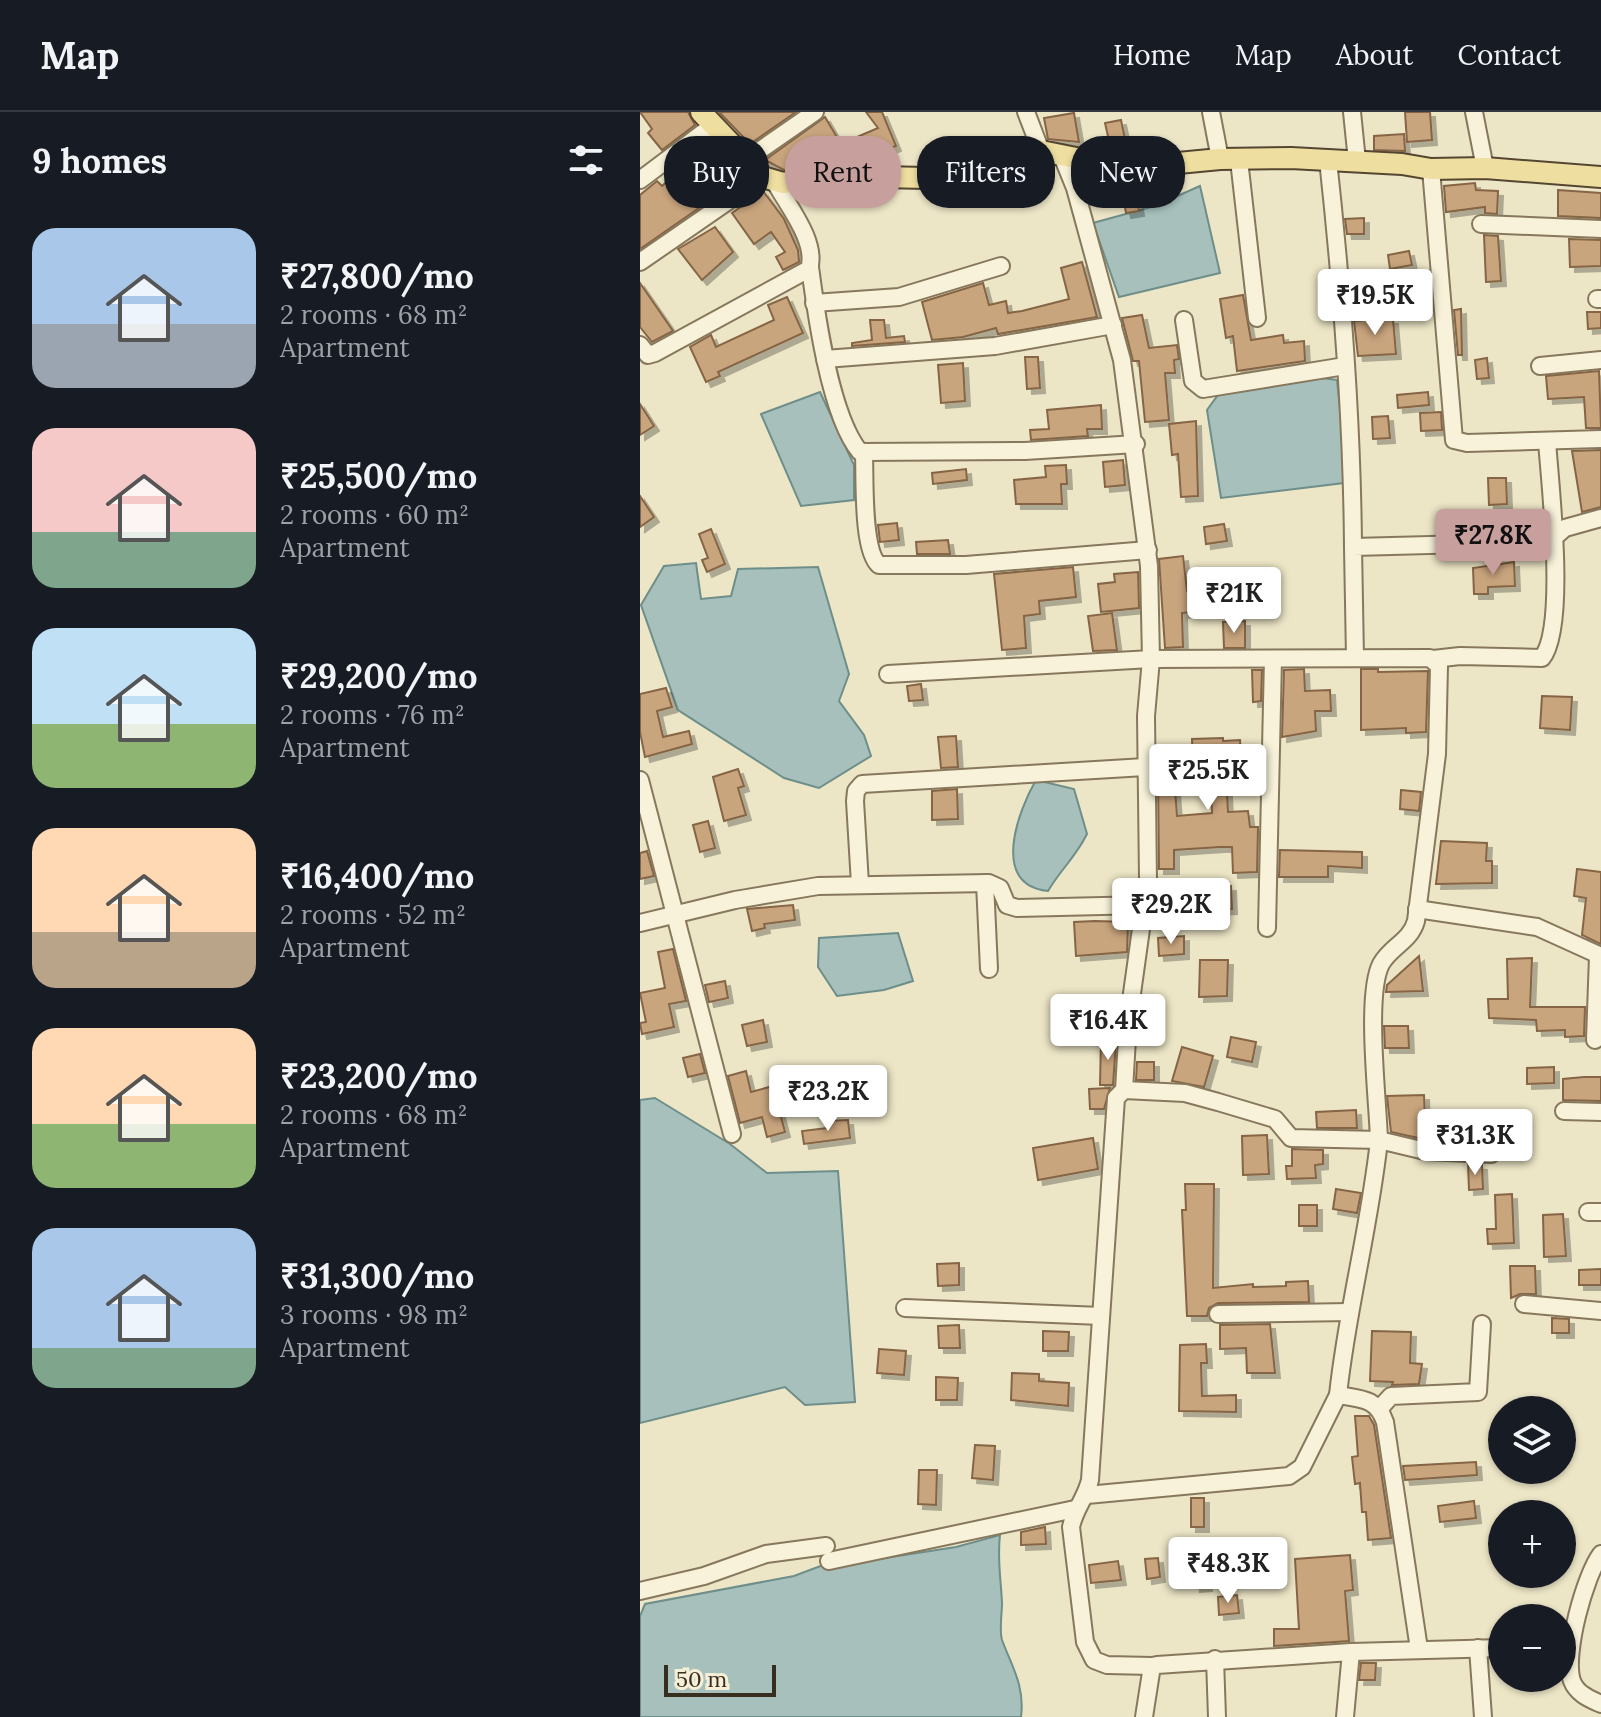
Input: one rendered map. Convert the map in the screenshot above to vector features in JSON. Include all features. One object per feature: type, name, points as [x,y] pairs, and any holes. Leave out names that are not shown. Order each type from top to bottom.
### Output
[{"type":"main road","points":[[706,119],[723,136]]},
{"type":"main road","points":[[1055,154],[1126,168],[1229,160],[1328,160],[1431,169],[1485,168],[1601,177]]},
{"type":"main road","points":[[769,179],[837,176],[917,178]]},
{"type":"street","points":[[769,144],[815,112]]},
{"type":"street","points":[[1026,112],[1035,136]]},
{"type":"street","points":[[1211,112],[1229,160],[1257,318]]},
{"type":"street","points":[[1352,112],[1357,161]]},
{"type":"street","points":[[1474,112],[1485,168]]},
{"type":"street","points":[[640,180],[706,119]]},
{"type":"street","points":[[1062,156],[1075,188],[1113,325],[1136,444],[1148,550],[1151,659],[1145,767],[1148,860],[1145,905],[1128,1022],[1124,1090],[1116,1098],[1087,1495],[1075,1509],[1071,1527],[1085,1642],[1094,1660],[1107,1665],[1152,1666],[1215,1659],[1488,1648]]},
{"type":"street","points":[[1328,160],[1352,462],[1355,658]]},
{"type":"street","points":[[1431,169],[1452,437],[1460,443],[1601,439]]},
{"type":"street","points":[[769,179],[807,241],[814,303],[825,359],[848,430],[856,448],[864,454],[1025,451],[1136,444]]},
{"type":"street","points":[[640,262],[724,208]]},
{"type":"street","points":[[1481,224],[1601,229]]},
{"type":"street","points":[[814,303],[899,297],[1001,266]]},
{"type":"street","points":[[643,353],[810,267]]},
{"type":"street","points":[[1184,320],[1196,387],[1203,389],[1345,366]]},
{"type":"street","points":[[825,359],[995,346],[1113,325]]},
{"type":"street","points":[[1540,366],[1601,360]]},
{"type":"street","points":[[888,674],[1151,659],[1542,658],[1548,650],[1553,618],[1554,540],[1547,441]]},
{"type":"street","points":[[864,454],[872,555],[879,565],[966,565],[1148,550]]},
{"type":"street","points":[[1353,547],[1554,540],[1565,528],[1601,518]]},
{"type":"street","points":[[1267,928],[1273,659]]},
{"type":"street","points":[[1087,1495],[1289,1476],[1302,1467],[1338,1395],[1350,1312],[1367,1236],[1379,1140],[1374,1017],[1378,976],[1390,954],[1412,934],[1417,909],[1438,734],[1439,666],[1433,659]]},
{"type":"street","points":[[860,884],[855,801],[856,791],[862,784],[1145,767]]},
{"type":"street","points":[[640,780],[732,1134]]},
{"type":"street","points":[[640,923],[756,896],[818,886],[860,884],[985,883],[997,885],[1007,905],[1017,908],[1145,905]]},
{"type":"street","points":[[985,883],[989,969]]},
{"type":"street","points":[[1417,909],[1537,927],[1554,932],[1600,956],[1595,1040]]},
{"type":"street","points":[[1124,1090],[1185,1093],[1218,1102],[1275,1119],[1291,1138],[1379,1140],[1425,1151],[1491,1154]]},
{"type":"street","points":[[1564,1111],[1601,1112]]},
{"type":"street","points":[[1524,1304],[1601,1311]]},
{"type":"street","points":[[905,1308],[1101,1316]]},
{"type":"street","points":[[1218,1314],[1350,1312]]},
{"type":"street","points":[[1380,1408],[1391,1396],[1478,1392],[1482,1324]]},
{"type":"street","points":[[1338,1395],[1369,1400],[1380,1408],[1395,1480],[1419,1649]]},
{"type":"street","points":[[640,1591],[704,1576],[766,1554],[828,1553],[1075,1509]]},
{"type":"street","points":[[1576,1618],[1591,1571],[1601,1554]]},
{"type":"street","points":[[1478,1648],[1483,1717]]},
{"type":"street","points":[[1345,1717],[1351,1652]]},
{"type":"street","points":[[1215,1659],[1217,1717]]},
{"type":"street","points":[[1144,1717],[1152,1666]]},
{"type":"street","points":[[1576,1687],[1583,1695],[1601,1704]]},
{"type":"water","points":[[1200,186],[1220,273],[1119,297],[1093,223],[1148,208],[1185,208],[1185,193]]},
{"type":"water","points":[[1322,378],[1337,380],[1347,478],[1344,483],[1221,498],[1207,410],[1218,395]]},
{"type":"water","points":[[820,392],[854,465],[854,500],[801,506],[761,414]]},
{"type":"water","points":[[696,563],[701,599],[731,596],[738,569],[818,567],[849,674],[839,701],[864,735],[871,756],[819,788],[784,778],[678,710],[641,605],[664,566]]},
{"type":"water","points":[[1036,780],[1074,789],[1087,834],[1048,891],[1030,886],[1019,875],[1014,861],[1017,827]]},
{"type":"water","points":[[898,933],[913,981],[884,990],[837,996],[818,967],[819,938]]},
{"type":"water","points":[[655,1098],[730,1144],[767,1173],[838,1171],[855,1402],[805,1405],[785,1387],[640,1423],[640,1100]]},
{"type":"water","points":[[1000,1535],[1001,1636],[1017,1677],[1021,1717],[640,1717],[640,1616],[645,1604],[794,1576],[839,1559],[859,1562],[956,1547]]},
{"type":"building","points":[[640,112],[688,112],[695,125],[680,136],[664,136],[662,150],[648,133],[652,129]]},
{"type":"building","points":[[719,112],[796,112],[762,136],[742,136]]},
{"type":"building","points":[[866,112],[882,112],[892,136],[860,136],[878,128]]},
{"type":"building","points":[[1405,112],[1430,112],[1432,140],[1407,142]]},
{"type":"building","points":[[1074,113],[1078,136],[1071,136],[1071,141],[1047,136],[1044,118]]},
{"type":"building","points":[[825,117],[836,136],[798,136]]},
{"type":"building","points":[[1121,120],[1124,136],[1108,136],[1105,123]]},
{"type":"building","points":[[1404,134],[1405,151],[1374,150],[1374,136]]},
{"type":"building","points":[[785,146],[785,170],[769,162],[769,157]]},
{"type":"building","points":[[657,181],[662,186],[664,184],[664,208],[699,208],[640,249],[640,195]]},
{"type":"building","points":[[1475,183],[1476,190],[1498,191],[1497,214],[1485,213],[1485,207],[1446,212],[1444,186]]},
{"type":"building","points":[[1558,190],[1601,193],[1601,218],[1558,216]]},
{"type":"building","points":[[769,199],[784,219],[798,250],[799,262],[783,270],[776,257],[785,252],[771,232],[754,244],[732,213],[739,208],[769,208]]},
{"type":"building","points":[[1125,208],[1138,208],[1139,211],[1126,213]]},
{"type":"building","points":[[1364,218],[1364,234],[1347,234],[1345,219]]},
{"type":"building","points":[[715,227],[733,252],[702,280],[678,249]]},
{"type":"building","points":[[1484,235],[1498,236],[1501,281],[1486,282]]},
{"type":"building","points":[[1569,239],[1601,240],[1601,266],[1570,267]]},
{"type":"building","points":[[1409,251],[1412,265],[1390,269],[1388,255]]},
{"type":"building","points":[[1082,262],[1097,317],[998,334],[996,328],[963,337],[932,340],[922,302],[983,283],[989,305],[1006,301],[1008,313],[1022,311],[1069,299],[1061,268]]},
{"type":"building","points":[[640,283],[673,331],[652,342],[640,327]]},
{"type":"building","points":[[1243,295],[1251,340],[1283,335],[1284,343],[1304,341],[1305,361],[1237,371],[1233,336],[1226,338],[1220,299]]},
{"type":"building","points":[[787,297],[803,333],[718,372],[720,376],[706,382],[690,347],[711,335],[716,347],[774,320],[768,305]]},
{"type":"building","points":[[1461,309],[1462,355],[1458,355],[1454,310]]},
{"type":"building","points":[[1587,312],[1601,312],[1601,328],[1588,329]]},
{"type":"building","points":[[1142,315],[1149,348],[1177,345],[1179,359],[1174,360],[1175,373],[1165,373],[1169,420],[1145,422],[1139,361],[1133,361],[1122,318]]},
{"type":"building","points":[[1393,319],[1396,354],[1358,356],[1354,321]]},
{"type":"building","points":[[870,320],[884,320],[886,338],[904,336],[905,342],[852,346],[852,343],[872,340]]},
{"type":"building","points":[[1025,357],[1038,357],[1040,388],[1027,389]]},
{"type":"building","points":[[1487,358],[1489,378],[1477,379],[1475,360]]},
{"type":"building","points":[[963,363],[965,401],[941,403],[938,365]]},
{"type":"building","points":[[1599,371],[1601,428],[1586,428],[1584,397],[1548,399],[1546,376]]},
{"type":"building","points":[[1428,392],[1429,405],[1398,408],[1397,395]]},
{"type":"building","points":[[640,404],[654,426],[640,435]]},
{"type":"building","points":[[1101,405],[1102,429],[1087,429],[1088,436],[1031,440],[1030,430],[1049,429],[1047,410]]},
{"type":"building","points":[[1441,412],[1442,430],[1421,431],[1420,413]]},
{"type":"building","points":[[1388,416],[1390,438],[1373,439],[1372,417]]},
{"type":"building","points":[[1196,421],[1198,496],[1181,497],[1178,454],[1172,455],[1169,424]]},
{"type":"building","points":[[1601,450],[1601,507],[1582,512],[1572,451]]},
{"type":"building","points":[[1123,460],[1125,485],[1105,487],[1103,462]]},
{"type":"building","points":[[1066,465],[1067,484],[1061,484],[1062,504],[1016,504],[1014,480],[1046,477],[1045,466]]},
{"type":"building","points":[[966,469],[967,480],[933,484],[932,473]]},
{"type":"building","points":[[1488,478],[1506,478],[1507,504],[1489,505]]},
{"type":"building","points":[[640,496],[654,517],[640,527]]},
{"type":"building","points":[[897,523],[899,540],[880,542],[878,525]]},
{"type":"building","points":[[1224,524],[1227,541],[1206,544],[1204,527]]},
{"type":"building","points":[[711,529],[725,564],[707,572],[702,560],[708,558],[699,534]]},
{"type":"building","points":[[948,540],[950,554],[917,554],[916,542]]},
{"type":"building","points":[[1183,556],[1187,591],[1202,589],[1205,610],[1182,613],[1183,647],[1165,648],[1159,559]]},
{"type":"building","points":[[1514,562],[1515,586],[1488,587],[1488,594],[1474,594],[1473,568]]},
{"type":"building","points":[[1073,567],[1076,597],[1039,601],[1040,614],[1024,616],[1026,648],[1002,650],[994,574]]},
{"type":"building","points":[[1138,572],[1139,608],[1101,612],[1098,584],[1115,582],[1114,574]]},
{"type":"building","points":[[1112,613],[1117,650],[1093,651],[1088,616]]},
{"type":"building","points":[[1245,621],[1245,648],[1224,648],[1223,622]]},
{"type":"building","points":[[1304,669],[1305,691],[1330,690],[1331,711],[1315,711],[1316,731],[1282,737],[1284,670]]},
{"type":"building","points":[[1361,669],[1378,669],[1378,672],[1428,671],[1426,732],[1406,733],[1406,728],[1361,730]]},
{"type":"building","points":[[1252,670],[1262,670],[1261,701],[1253,702]]},
{"type":"building","points":[[921,684],[923,700],[909,701],[907,686]]},
{"type":"building","points":[[666,688],[672,707],[657,711],[663,737],[689,731],[692,744],[645,757],[640,732],[640,694]]},
{"type":"building","points":[[1542,696],[1572,697],[1570,730],[1540,728]]},
{"type":"building","points":[[956,736],[958,767],[941,768],[938,737]]},
{"type":"building","points":[[1223,738],[1223,741],[1240,740],[1242,771],[1226,772],[1228,812],[1248,811],[1250,827],[1258,827],[1257,872],[1233,873],[1232,847],[1174,850],[1174,869],[1159,869],[1158,776],[1174,775],[1177,816],[1212,813],[1210,767],[1193,768],[1192,739]]},
{"type":"building","points":[[738,769],[744,786],[738,788],[746,815],[724,821],[713,777]]},
{"type":"building","points":[[957,789],[958,819],[932,820],[932,791]]},
{"type":"building","points":[[1401,790],[1421,792],[1419,811],[1400,809]]},
{"type":"building","points":[[708,821],[715,848],[700,852],[693,825]]},
{"type":"building","points":[[1441,841],[1487,843],[1486,861],[1492,861],[1492,883],[1436,884]]},
{"type":"building","points":[[1280,850],[1362,852],[1362,868],[1328,866],[1328,877],[1279,877]]},
{"type":"building","points":[[647,851],[654,876],[640,879],[640,853]]},
{"type":"building","points":[[1577,869],[1601,872],[1601,944],[1582,935],[1586,898],[1574,896]]},
{"type":"building","points":[[1231,886],[1232,909],[1216,910],[1215,887]]},
{"type":"building","points":[[793,905],[795,920],[764,924],[765,928],[752,931],[747,909]]},
{"type":"building","points":[[1074,922],[1128,922],[1127,952],[1076,956]]},
{"type":"building","points":[[1184,936],[1184,954],[1159,956],[1158,938]]},
{"type":"building","points":[[673,949],[686,1001],[669,1004],[674,1027],[642,1034],[640,1023],[646,1022],[640,993],[665,988],[658,952]]},
{"type":"building","points":[[1419,956],[1423,991],[1386,992],[1387,985]]},
{"type":"building","points":[[1532,958],[1530,1007],[1585,1007],[1584,1036],[1565,1037],[1565,1030],[1537,1031],[1536,1020],[1489,1018],[1488,999],[1508,999],[1507,959]]},
{"type":"building","points":[[1200,960],[1228,960],[1227,996],[1199,997]]},
{"type":"building","points":[[725,981],[728,998],[709,1002],[705,985]]},
{"type":"building","points":[[763,1020],[767,1042],[747,1046],[742,1025]]},
{"type":"building","points":[[1384,1026],[1408,1026],[1409,1048],[1385,1048]]},
{"type":"building","points":[[1231,1037],[1256,1042],[1252,1062],[1227,1057]]},
{"type":"building","points":[[1101,1040],[1116,1041],[1113,1085],[1100,1085]]},
{"type":"building","points":[[1182,1047],[1213,1056],[1204,1087],[1172,1081]]},
{"type":"building","points":[[700,1054],[705,1073],[688,1077],[683,1058]]},
{"type":"building","points":[[1137,1062],[1154,1062],[1154,1080],[1136,1080]]},
{"type":"building","points":[[1554,1067],[1554,1083],[1527,1084],[1527,1068]]},
{"type":"building","points":[[746,1071],[751,1092],[773,1086],[785,1132],[767,1137],[762,1117],[740,1123],[728,1076]]},
{"type":"building","points":[[844,1074],[846,1091],[820,1094],[818,1078]]},
{"type":"building","points":[[1601,1077],[1601,1101],[1563,1100],[1563,1079]]},
{"type":"building","points":[[1110,1088],[1104,1109],[1090,1109],[1089,1089]]},
{"type":"building","points":[[1424,1095],[1425,1121],[1461,1120],[1462,1142],[1423,1139],[1391,1132],[1387,1096]]},
{"type":"building","points":[[1356,1110],[1357,1128],[1317,1128],[1316,1112]]},
{"type":"building","points":[[848,1120],[850,1138],[804,1144],[802,1131],[827,1128],[827,1121]]},
{"type":"building","points":[[1493,1130],[1509,1130],[1510,1153],[1502,1153],[1493,1144]]},
{"type":"building","points":[[1267,1135],[1269,1174],[1243,1175],[1242,1136]]},
{"type":"building","points":[[1093,1138],[1098,1169],[1038,1180],[1033,1148]]},
{"type":"building","points":[[1292,1149],[1323,1150],[1323,1164],[1315,1165],[1316,1178],[1287,1179],[1286,1166],[1292,1166]]},
{"type":"building","points":[[1468,1164],[1482,1165],[1483,1189],[1469,1190]]},
{"type":"building","points":[[1185,1184],[1214,1184],[1213,1288],[1253,1284],[1253,1287],[1286,1286],[1286,1282],[1308,1281],[1309,1302],[1218,1303],[1209,1308],[1207,1316],[1187,1316],[1182,1210],[1186,1210]]},
{"type":"building","points":[[1336,1189],[1361,1193],[1357,1213],[1333,1209]]},
{"type":"building","points":[[1512,1194],[1514,1243],[1488,1244],[1487,1229],[1496,1229],[1495,1195]]},
{"type":"building","points":[[1299,1205],[1317,1205],[1317,1226],[1299,1226]]},
{"type":"building","points":[[1563,1214],[1566,1256],[1544,1257],[1543,1215]]},
{"type":"building","points":[[959,1263],[959,1285],[938,1286],[937,1264]]},
{"type":"building","points":[[1510,1266],[1535,1266],[1536,1294],[1520,1294],[1511,1298]]},
{"type":"building","points":[[1601,1269],[1601,1285],[1579,1285],[1579,1270]]},
{"type":"building","points":[[1552,1318],[1569,1319],[1569,1333],[1552,1333]]},
{"type":"building","points":[[1270,1324],[1275,1373],[1247,1373],[1246,1348],[1220,1349],[1220,1325]]},
{"type":"building","points":[[959,1325],[960,1348],[939,1348],[938,1326]]},
{"type":"building","points":[[1043,1331],[1069,1332],[1068,1351],[1043,1351]]},
{"type":"building","points":[[1372,1331],[1411,1332],[1410,1363],[1422,1364],[1419,1384],[1392,1385],[1393,1382],[1370,1381]]},
{"type":"building","points":[[1206,1344],[1207,1363],[1201,1363],[1202,1396],[1236,1395],[1236,1412],[1179,1411],[1180,1345]]},
{"type":"building","points":[[879,1349],[906,1351],[904,1375],[877,1373]]},
{"type":"building","points":[[1012,1373],[1039,1374],[1039,1381],[1069,1383],[1068,1406],[1011,1400]]},
{"type":"building","points":[[936,1377],[958,1378],[957,1400],[936,1400]]},
{"type":"building","points":[[1355,1416],[1369,1416],[1374,1425],[1391,1538],[1368,1540],[1366,1512],[1362,1512],[1360,1483],[1355,1484],[1352,1457],[1358,1456]]},
{"type":"building","points":[[975,1445],[995,1446],[993,1480],[972,1478]]},
{"type":"building","points":[[1476,1462],[1477,1475],[1405,1480],[1403,1466]]},
{"type":"building","points":[[919,1470],[937,1470],[936,1505],[918,1504]]},
{"type":"building","points":[[1191,1498],[1204,1498],[1204,1527],[1191,1527]]},
{"type":"building","points":[[1474,1501],[1476,1518],[1440,1522],[1438,1506]]},
{"type":"building","points":[[1045,1527],[1046,1544],[1021,1545],[1021,1532]]},
{"type":"building","points":[[1350,1555],[1353,1590],[1345,1591],[1349,1641],[1274,1646],[1274,1629],[1299,1629],[1295,1559]]},
{"type":"building","points":[[1158,1558],[1160,1577],[1147,1579],[1145,1559]]},
{"type":"building","points":[[1205,1559],[1207,1586],[1195,1587],[1193,1560]]},
{"type":"building","points":[[1118,1561],[1121,1580],[1091,1583],[1089,1565]]},
{"type":"building","points":[[1237,1595],[1239,1613],[1219,1615],[1218,1597]]},
{"type":"building","points":[[1361,1663],[1376,1663],[1375,1680],[1359,1680]]}]
